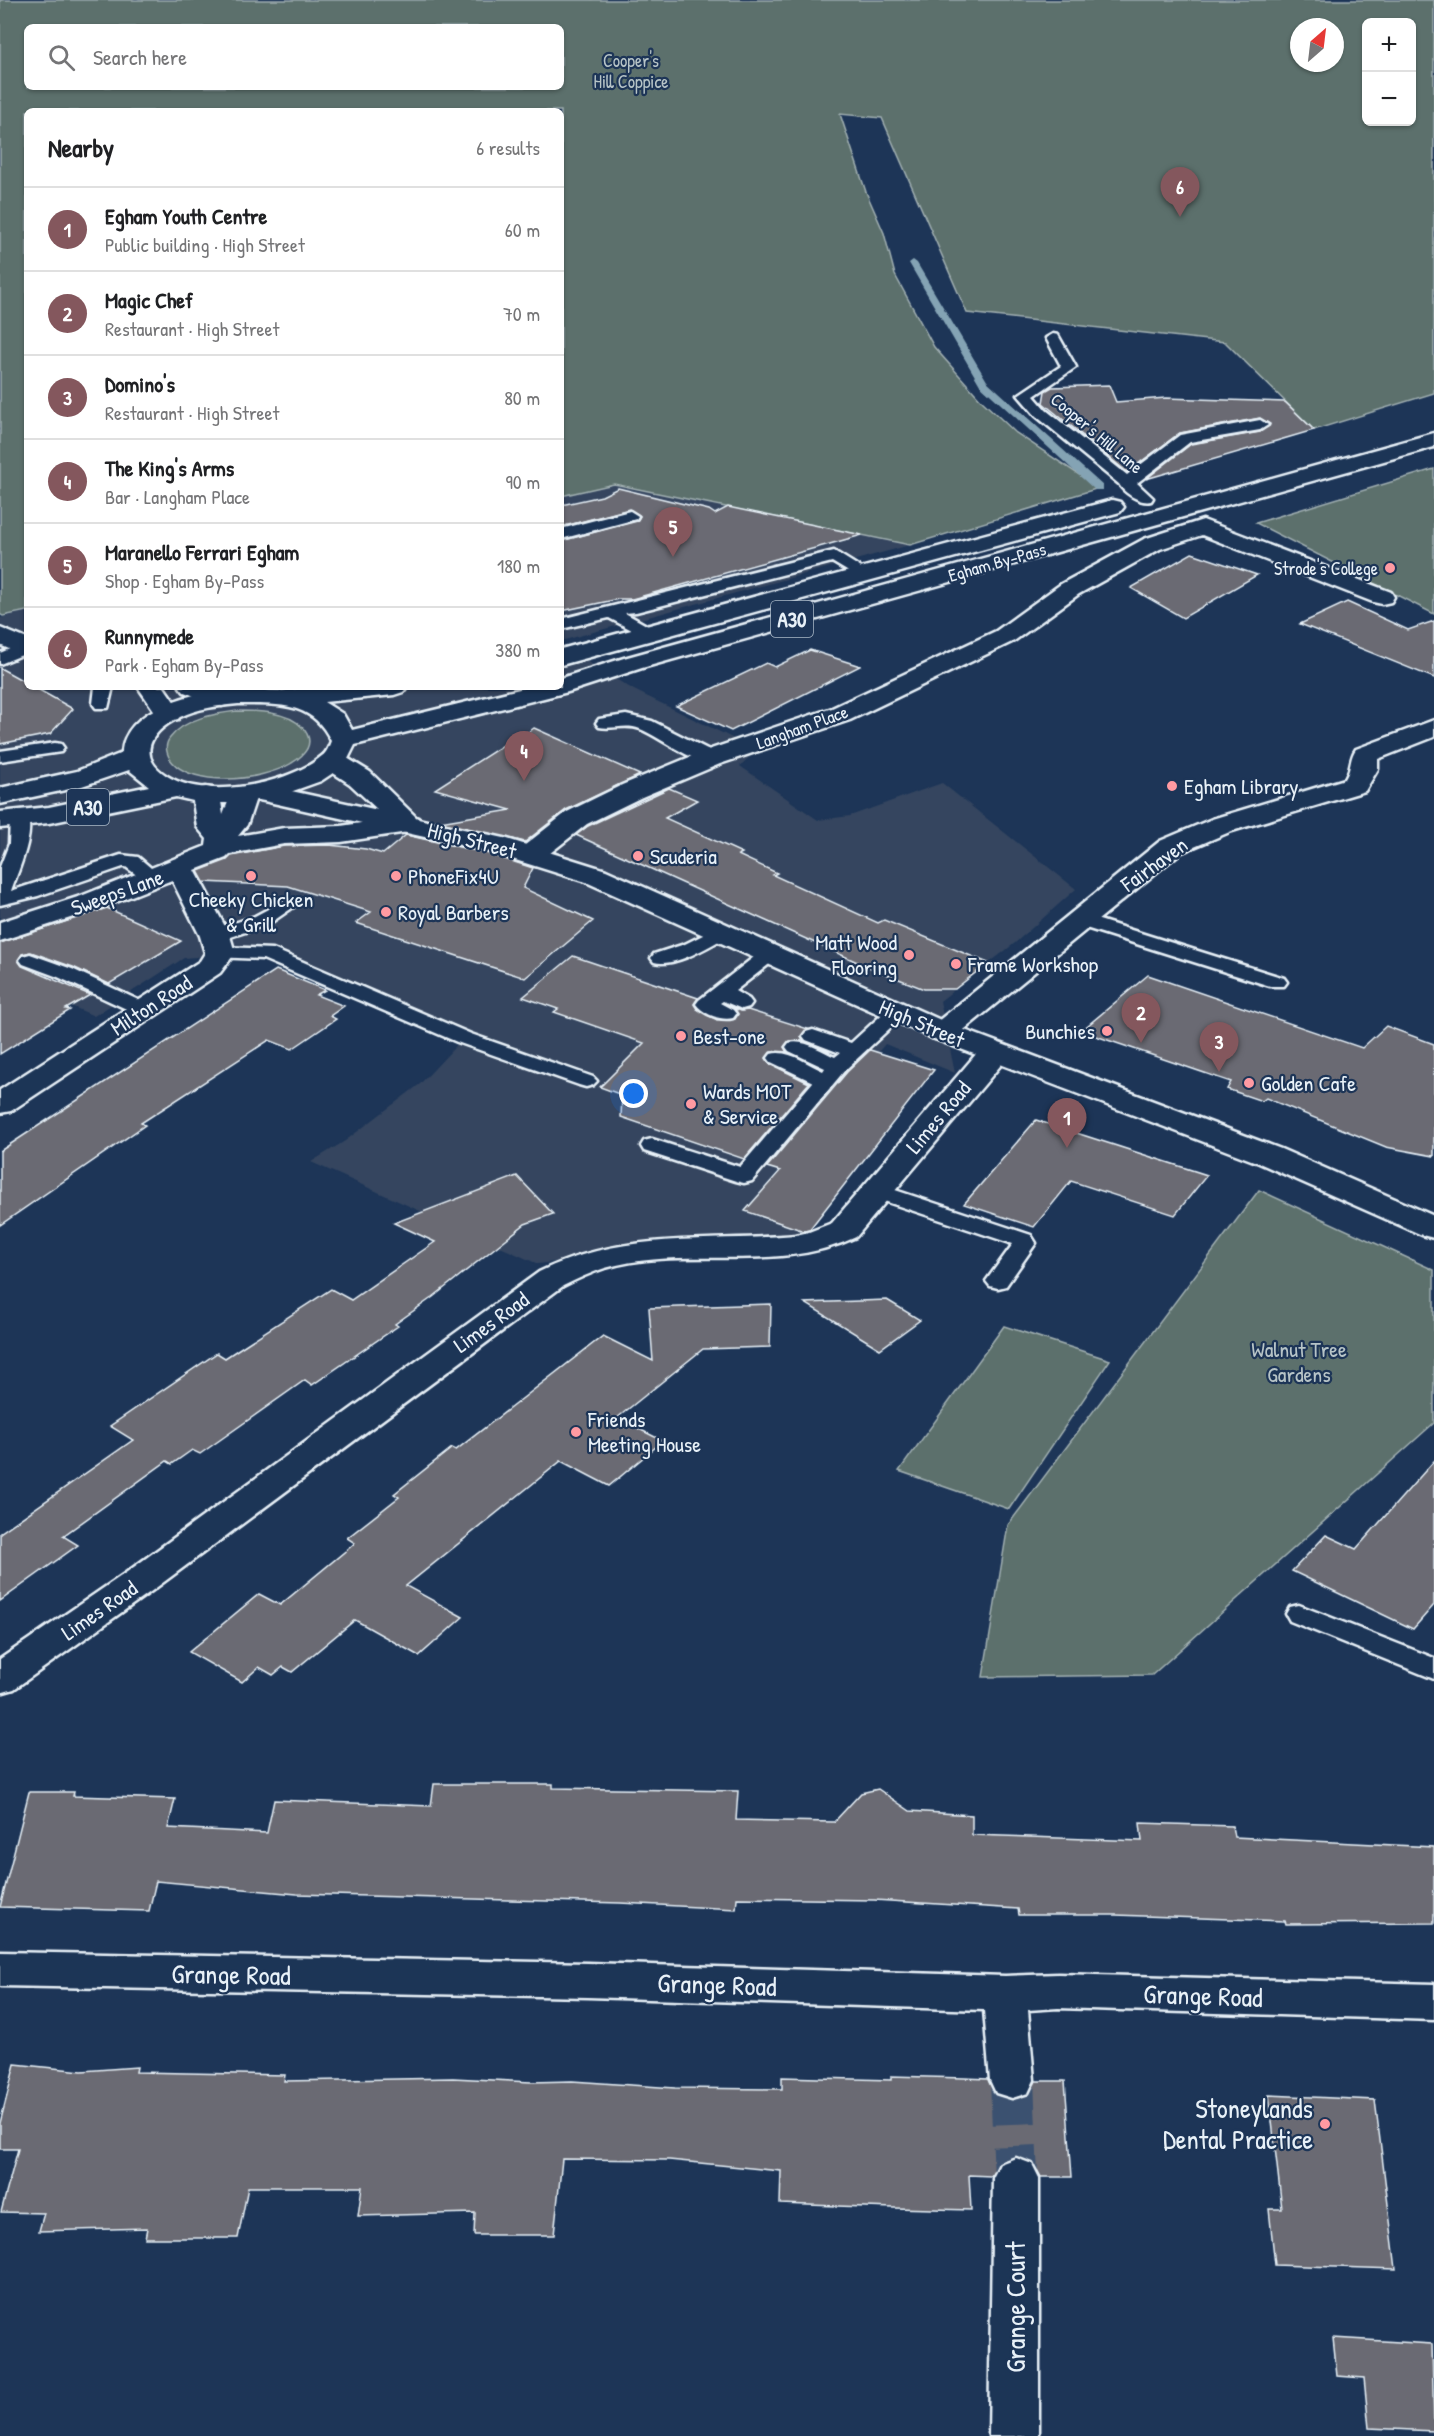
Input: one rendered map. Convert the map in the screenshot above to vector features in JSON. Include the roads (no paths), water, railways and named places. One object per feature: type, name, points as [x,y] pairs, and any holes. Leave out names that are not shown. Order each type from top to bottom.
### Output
[{"type":"street","name":"Egham By-Pass","points":[[564,686],[633,663],[1434,440]]},
{"type":"street","name":"Egham By-Pass","points":[[564,656],[863,574],[1147,491]]},
{"type":"street","name":"Langham Place","points":[[530,855],[577,818],[650,783],[711,758],[841,714],[912,681],[1005,636],[1071,589],[1152,544],[1203,527],[1382,597]]},
{"type":"street","points":[[1045,578],[1071,589]]},
{"type":"street","points":[[153,690],[169,713]]},
{"type":"street","points":[[201,690],[222,698]]},
{"type":"street","points":[[281,698],[363,690]]},
{"type":"street","name":"Egham By-Pass","points":[[339,750],[549,690]]},
{"type":"street","points":[[261,696],[281,698],[304,703],[323,711],[342,729],[339,750],[309,777],[291,786],[253,794],[206,795],[175,789],[146,773],[135,757],[136,742],[142,733],[169,713],[192,704],[222,698],[261,696]]},
{"type":"street","name":"Fairhaven","points":[[943,1032],[1131,880],[1153,859],[1190,837],[1355,785],[1365,769],[1365,755],[1434,728]]},
{"type":"street","name":"High Street","points":[[339,750],[360,778],[408,824]]},
{"type":"street","name":"A30","points":[[0,796],[93,774],[118,766],[135,757]]},
{"type":"street","name":"A30","points":[[9,819],[106,804],[175,789]]},
{"type":"street","name":"High Street","points":[[253,794],[408,824],[494,844],[596,876],[943,1032],[1270,1156],[1434,1228]]},
{"type":"street","name":"Sweeps Lane","points":[[0,932],[91,903],[167,874],[216,852],[253,794]]},
{"type":"street","points":[[206,795],[211,827],[221,842],[341,834],[408,824]]},
{"type":"street","points":[[167,874],[217,945]]},
{"type":"street","name":"Milton Road","points":[[0,1104],[210,967],[217,945]]},
{"type":"street","name":"Limes Road","points":[[0,1679],[140,1581],[420,1374],[571,1267],[598,1259],[657,1250],[794,1245],[816,1242],[844,1230],[994,1053]]},
{"type":"street","name":"Grange Road","points":[[0,1969],[576,1980],[1005,1993],[1058,1991],[1434,2002]]},
{"type":"street","points":[[1005,1993],[1012,2080]]},
{"type":"street","name":"Grange Court","points":[[1014,2436],[1016,2178]]},
{"type":"lane","name":"Cooper's Hill Lane","points":[[1053,338],[1070,367],[1025,395],[1041,413],[1147,491]]},
{"type":"lane","points":[[1147,491],[1139,472],[1185,438],[1260,425]]},
{"type":"lane","points":[[564,533],[630,516]]},
{"type":"lane","points":[[564,623],[834,556],[863,574]]},
{"type":"lane","points":[[610,612],[634,623],[649,634]]},
{"type":"lane","points":[[605,723],[626,720],[646,726],[711,758]]},
{"type":"lane","points":[[0,756],[55,747]]},
{"type":"lane","points":[[9,819],[18,844],[4,876],[31,892],[121,861],[131,861],[167,874]]},
{"type":"lane","points":[[217,945],[285,906]]},
{"type":"lane","points":[[1080,921],[1277,982]]},
{"type":"lane","points":[[661,958],[692,948],[721,932]]},
{"type":"lane","points":[[217,945],[266,953],[464,1038],[586,1081]]},
{"type":"lane","points":[[721,1007],[770,954]]},
{"type":"lane","points":[[30,960],[65,973],[144,1010]]},
{"type":"lane","points":[[652,1146],[744,1176],[832,1073],[896,1012]]},
{"type":"lane","points":[[832,1073],[796,1047],[854,1051]]},
{"type":"lane","points":[[877,1191],[1023,1240],[1025,1243],[998,1281]]},
{"type":"lane","points":[[1299,1614],[1434,1669]]},
{"type":"waterway","points":[[913,263],[983,383],[1099,488]]},
{"type":"tunnel","points":[[1012,2080],[1016,2178]]},
{"type":"place","name":"Runnymede","points":[[1180,217]]},
{"type":"place","name":"Maranello Ferrari Egham","points":[[673,557]]},
{"type":"place","name":"Strode's College","points":[[1390,568]]},
{"type":"place","name":"The King's Arms","points":[[524,781]]},
{"type":"place","name":"Egham Library","points":[[1172,786]]},
{"type":"place","name":"Scuderia","points":[[638,856]]},
{"type":"place","name":"Cheeky Chicken & Grill","points":[[251,876]]},
{"type":"place","name":"PhoneFix4U","points":[[396,876]]},
{"type":"place","name":"Royal Barbers","points":[[386,912]]},
{"type":"place","name":"Matt Wood Flooring","points":[[909,955]]},
{"type":"place","name":"Frame Workshop","points":[[956,964]]},
{"type":"place","name":"Bunchies","points":[[1107,1031]]},
{"type":"place","name":"Best-one","points":[[681,1036]]},
{"type":"place","name":"Magic Chef","points":[[1141,1043]]},
{"type":"place","name":"Domino's","points":[[1219,1072]]},
{"type":"place","name":"Golden Cafe","points":[[1249,1083]]},
{"type":"place","name":"Wards MOT & Service","points":[[691,1104]]},
{"type":"place","name":"Egham Youth Centre","points":[[1067,1148]]},
{"type":"place","name":"Friends Meeting House","points":[[576,1432]]},
{"type":"place","name":"Stoneylands Dental Practice","points":[[1325,2124]]},
{"type":"park label","name":"Cooper's Hill Coppice","points":[[631,70]]},
{"type":"park label","name":"Walnut Tree Gardens","points":[[1299,1362]]}]
